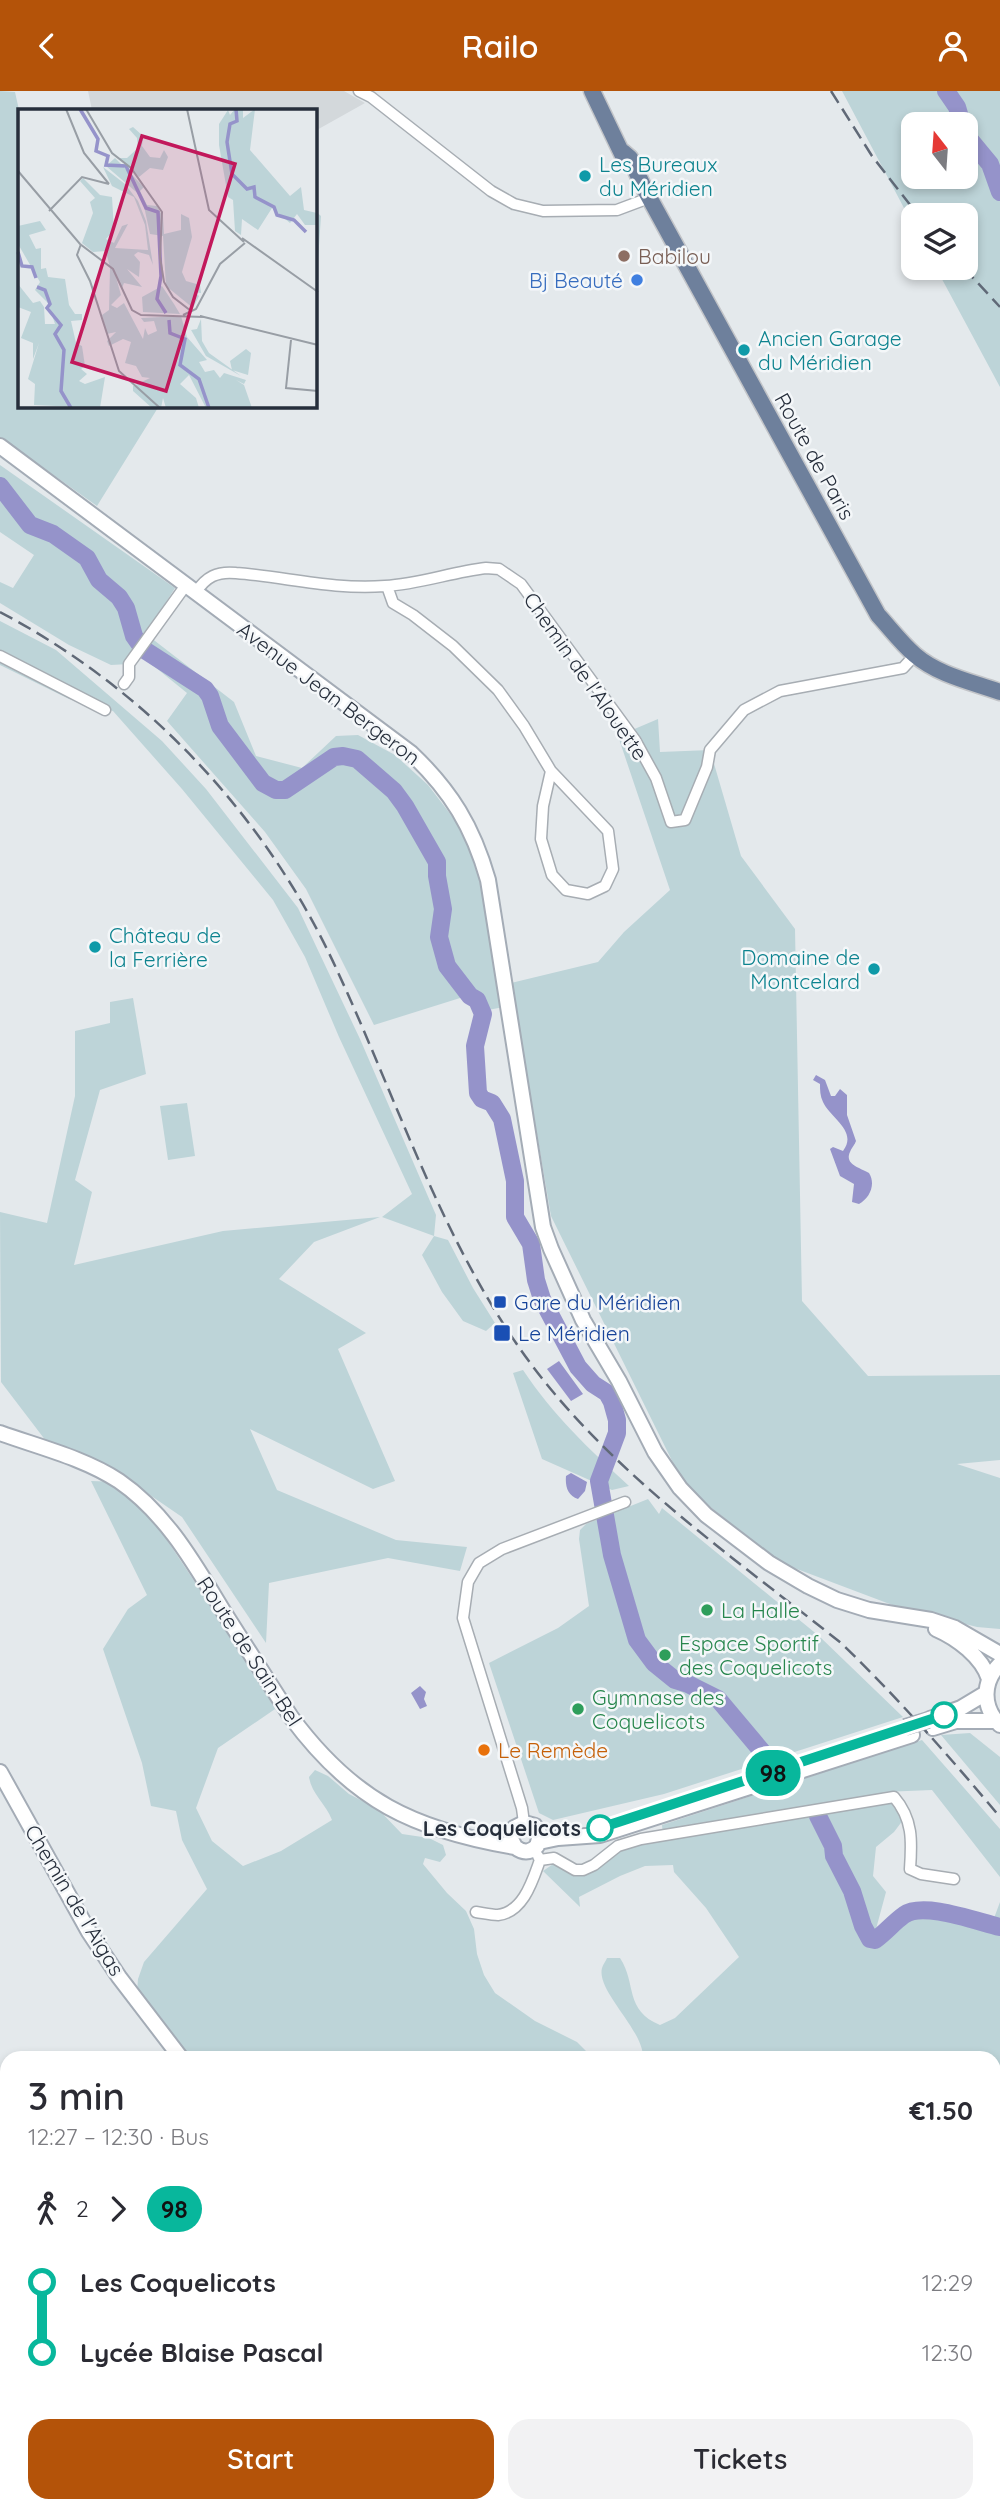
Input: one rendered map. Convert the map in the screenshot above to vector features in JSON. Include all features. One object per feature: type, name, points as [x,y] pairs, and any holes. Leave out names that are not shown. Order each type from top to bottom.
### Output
[{"type":"main road","name":"Route de Paris","points":[[592,91],[622,152],[630,158],[646,193],[878,615],[915,655],[951,675],[1000,692]]},
{"type":"street","points":[[359,91],[491,191],[514,204],[543,211],[617,210],[646,193]]},
{"type":"street","name":"Avenue Jean Bergeron","points":[[0,446],[411,753],[438,781],[469,827],[488,880],[540,1203],[592,1316],[661,1454],[663,1464],[680,1488],[706,1514],[769,1563],[837,1600],[869,1610],[931,1620],[955,1628],[1000,1654]]},
{"type":"street","name":"Chemin de l'Alouette","points":[[124,684],[130,677],[129,664],[151,632],[191,589],[212,575],[225,572],[268,576],[314,585],[387,586],[486,568],[499,569],[521,584],[635,740],[656,778],[671,823],[685,820],[707,767],[710,750],[744,710],[780,691],[903,667],[915,655]]},
{"type":"street","points":[[387,586],[393,603],[453,646],[498,690],[551,771],[608,831],[613,869],[605,886],[588,894],[566,890],[552,874],[541,839],[543,806],[551,771]]},
{"type":"street","points":[[0,656],[105,710]]},
{"type":"street","name":"Route de Sain-Bel","points":[[0,1426],[88,1456],[127,1479],[163,1509],[192,1546],[300,1717],[335,1759],[362,1782],[412,1812],[440,1823],[513,1841]]},
{"type":"street","name":"Route de Sain-Bel","points":[[0,1433],[107,1474],[136,1495],[159,1517],[184,1548],[291,1717],[314,1747],[355,1787],[385,1807],[427,1827],[449,1834],[513,1841]]},
{"type":"street","points":[[524,1823],[522,1808],[463,1618],[468,1582],[479,1563],[502,1549],[625,1502]]},
{"type":"street","name":"Avenue Jean Bergeron","points":[[905,1617],[946,1633],[982,1665],[988,1708],[998,1723]]},
{"type":"street","points":[[931,1724],[961,1708],[987,1686],[1000,1664]]},
{"type":"street","points":[[476,1912],[498,1915],[510,1911],[522,1899],[538,1845],[532,1824],[517,1825],[513,1841],[525,1852],[538,1845],[567,1831],[600,1828],[931,1724],[956,1721],[998,1723]]},
{"type":"street","name":"Chemin de l'Aigas","points":[[1,1777],[89,1932],[119,1977],[176,2051]]},
{"type":"street","points":[[538,1845],[575,1870],[583,1870],[618,1846],[641,1839],[894,1797],[908,1819],[912,1839],[910,1869],[921,1874],[954,1878]]},
{"type":"shaded area","points":[[0,91],[15,92],[19,109],[18,408],[158,408],[97,506],[0,437]]},
{"type":"shaded area","points":[[88,91],[344,91],[365,103],[317,130],[317,109],[92,109]]},
{"type":"shaded area","points":[[842,91],[1000,91],[1000,387],[942,280],[978,280],[978,203],[901,203]]},
{"type":"shaded area","points":[[317,213],[321,216],[317,275]]},
{"type":"shaded area","points":[[0,465],[175,588],[146,634],[234,702],[256,756],[302,768],[336,736],[358,735],[395,755],[428,785],[458,824],[488,880],[509,1006],[488,1010],[476,993],[374,1025],[306,889],[265,832],[167,721],[187,693],[139,654],[129,664],[111,665],[69,645],[0,603],[0,582],[13,588],[34,555],[0,532]]},
{"type":"shaded area","points":[[0,621],[56,650],[162,741],[206,789],[298,908],[360,1039],[436,1215],[434,1236],[382,1217],[412,1194],[305,957],[273,900],[182,789],[113,711],[69,699],[0,665]]},
{"type":"shaded area","points":[[658,719],[660,752],[710,750],[741,856],[795,929],[802,1301],[868,1376],[1000,1375],[1000,1460],[957,1464],[1000,1478],[1000,1629],[977,1627],[895,1606],[781,1563],[685,1487],[551,1216],[511,983],[598,962],[624,932],[670,890],[618,736]]},
{"type":"shaded area","points":[[133,998],[146,1074],[100,1090],[75,1180],[92,1192],[74,1265],[223,1231],[380,1217],[314,1242],[279,1279],[366,1333],[338,1349],[395,1481],[373,1489],[250,1429],[277,1490],[396,1540],[467,1547],[460,1571],[388,1558],[269,1583],[266,1643],[182,1517],[112,1469],[46,1441],[1,1382],[0,1212],[47,1223],[75,1096],[75,1031],[110,1023],[110,1002]]},
{"type":"shaded area","points":[[187,1103],[195,1156],[168,1160],[160,1106]]},
{"type":"shaded area","points":[[434,1236],[448,1240],[495,1323],[486,1331],[463,1321],[442,1292],[422,1255]]},
{"type":"shaded area","points":[[523,1370],[559,1417],[629,1486],[612,1490],[542,1459],[513,1373]]},
{"type":"shaded area","points":[[91,1481],[120,1482],[157,1525],[278,1707],[218,1748],[196,1808],[212,1841],[243,1866],[281,1851],[332,1820],[309,1777],[315,1770],[328,1776],[349,1794],[378,1809],[402,1834],[429,1838],[443,1845],[446,1855],[440,1862],[425,1858],[423,1864],[466,1911],[474,1929],[477,1954],[484,1975],[495,1993],[535,2021],[577,2042],[586,2051],[184,2051],[137,1991],[138,1979],[144,1962],[207,1889],[182,1840],[176,1811],[151,1806],[142,1763],[103,1649],[128,1609],[147,1595]]},
{"type":"shaded area","name":"Espace Sportif des Coquelicots","points":[[648,1499],[659,1514],[662,1508],[819,1636],[903,1717],[664,1794],[553,1820],[539,1813],[489,1663],[558,1628],[589,1606],[580,1530],[586,1524]]},
{"type":"shaded area","points":[[970,1733],[1000,1757],[1000,1805],[941,1735]]},
{"type":"shaded area","points":[[922,1740],[1000,1829],[1000,1877],[932,1790],[883,1792],[903,1820],[894,1832],[876,1847],[873,1876],[886,1892],[876,1929],[865,1935],[874,1943],[904,1919],[916,1914],[949,1918],[990,1929],[1000,1902],[1000,2051],[642,2051],[636,2035],[606,1988],[602,1968],[607,1958],[620,1958],[636,2004],[649,2019],[660,2025],[675,2018],[739,1957],[706,1908],[674,1872],[673,1865],[645,1866],[620,1876],[579,1897],[580,1907],[543,1871],[559,1860],[583,1870],[618,1846],[663,1835],[662,1825]]},
{"type":"water","points":[[816,1075],[825,1080],[831,1096],[835,1096],[840,1089],[847,1095],[847,1115],[856,1141],[849,1160],[869,1173],[872,1182],[869,1194],[859,1204],[852,1202],[854,1184],[840,1176],[830,1149],[833,1147],[843,1151],[847,1137],[842,1125],[823,1102],[820,1084],[813,1080]]},
{"type":"water","points":[[559,1361],[583,1394],[571,1401],[547,1369]]},
{"type":"water","points":[[571,1473],[587,1482],[585,1491],[578,1499],[572,1496],[567,1487],[566,1476]]},
{"type":"water","points":[[420,1686],[426,1692],[424,1699],[427,1706],[420,1709],[411,1693]]},
{"type":"waterway","points":[[946,91],[958,112]]},
{"type":"waterway","points":[[978,150],[990,164],[1000,192]]},
{"type":"waterway","points":[[0,486],[30,525],[53,534],[87,558],[99,580],[119,597],[126,608],[134,636],[143,649],[205,689],[220,726],[263,783],[276,790],[285,790],[334,757],[343,756],[357,759],[394,791],[405,806],[437,862],[443,909],[439,937],[447,966],[470,996],[477,1000],[483,1014],[475,1046],[478,1093],[482,1099],[492,1103],[502,1119],[515,1181],[515,1217],[531,1244],[536,1280],[542,1299],[578,1367],[593,1384],[607,1393],[612,1402],[617,1433],[599,1481],[612,1555],[637,1640],[654,1663],[675,1680],[718,1699],[765,1755]]},
{"type":"waterway","points":[[818,1816],[833,1846],[834,1856],[852,1891],[870,1939],[875,1940],[900,1918],[913,1911],[937,1911],[1000,1927]]},
{"type":"railway","points":[[831,91],[872,156],[909,203]]},
{"type":"railway","points":[[975,280],[1000,307]]},
{"type":"railway","points":[[0,612],[54,643],[105,679],[153,719],[197,762],[238,809],[275,859],[308,912],[336,968],[418,1160],[463,1254],[516,1343],[549,1387],[586,1429],[667,1505],[841,1643],[923,1728],[1000,1817]]},
{"type":"bus line","name":"98","points":[[600,1828],[944,1715]]},
{"type":"place","name":"Les Bureaux du Méridien","points":[[585,176]]},
{"type":"place","name":"Babilou","points":[[624,256]]},
{"type":"place","name":"Bj Beauté","points":[[637,280]]},
{"type":"place","name":"Ancien Garage du Méridien","points":[[744,350]]},
{"type":"place","name":"Château de la Ferrière","points":[[95,947]]},
{"type":"place","name":"Domaine de Montcelard","points":[[874,969]]},
{"type":"place","name":"Gare du Méridien","points":[[500,1302]]},
{"type":"place","name":"Le Méridien","points":[[502,1333]]},
{"type":"place","name":"La Halle","points":[[707,1610]]},
{"type":"place","name":"Espace Sportif des Coquelicots","points":[[665,1655]]},
{"type":"place","name":"Gymnase des Coquelicots","points":[[578,1709]]},
{"type":"place","name":"Le Remède","points":[[484,1750]]},
{"type":"place","name":"Les Coquelicots","points":[[600,1828]]}]
